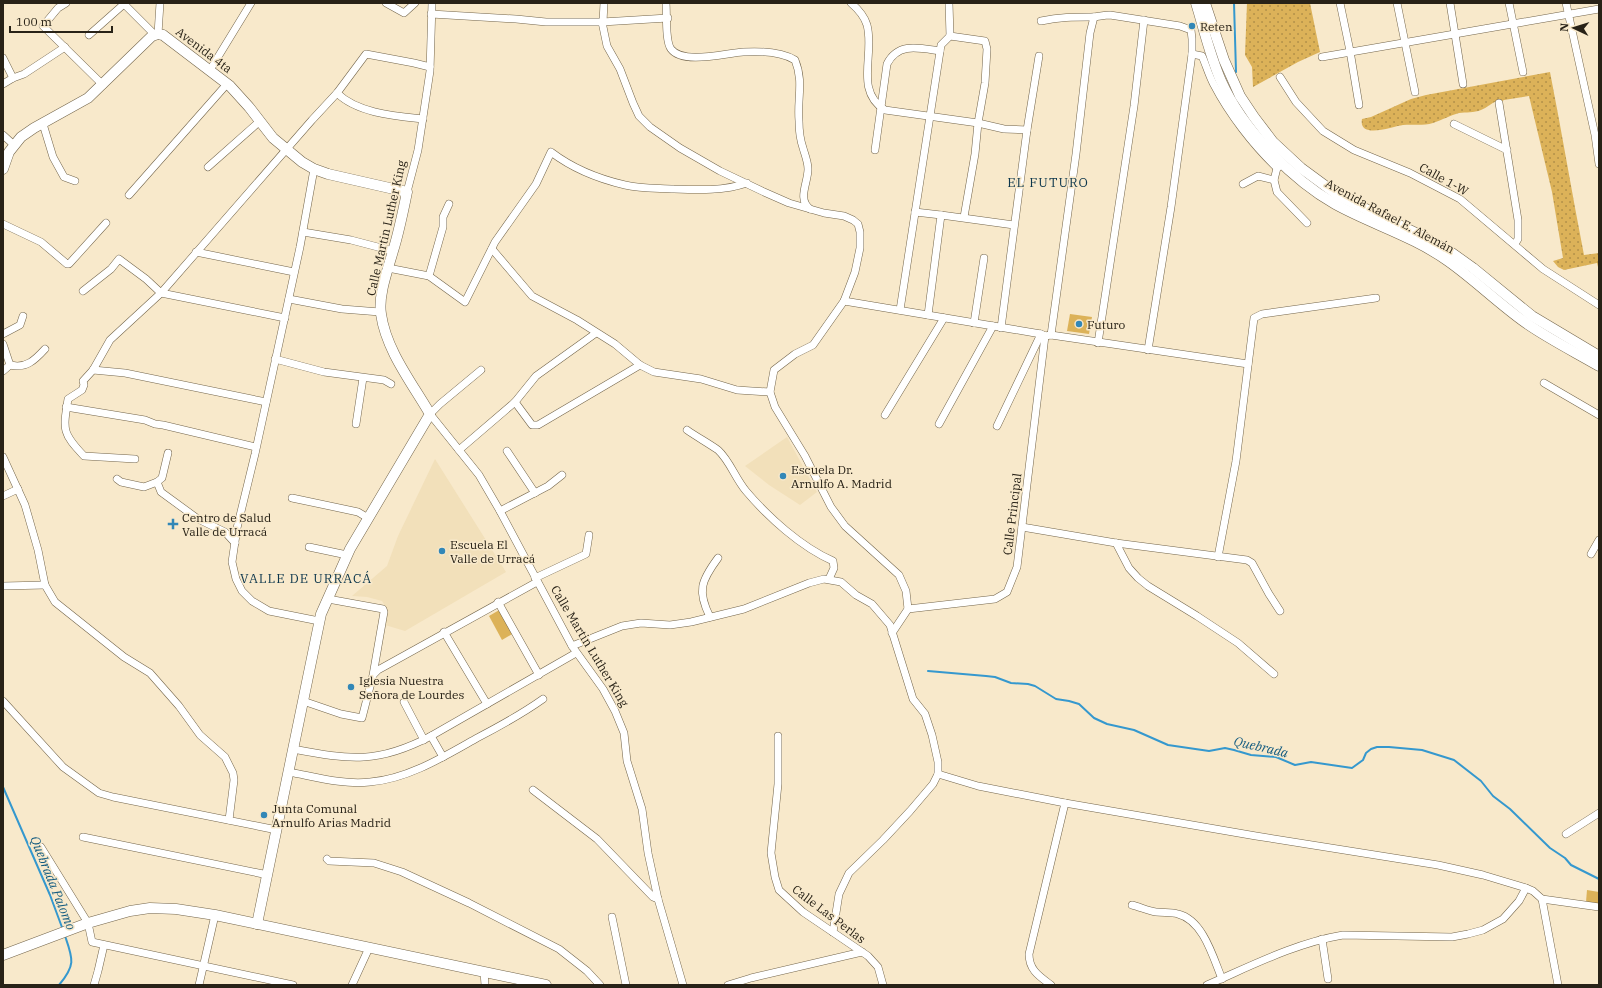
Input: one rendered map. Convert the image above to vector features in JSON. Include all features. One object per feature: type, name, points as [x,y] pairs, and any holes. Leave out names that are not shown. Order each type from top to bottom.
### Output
[{"type":"street","points":[[66,3],[58,8],[44,26],[103,85]]},
{"type":"street","points":[[89,35],[124,3],[156,34]]},
{"type":"street","points":[[3,168],[9,152],[14,145],[34,128],[88,98],[156,34],[160,3]]},
{"type":"street","points":[[210,70],[251,3]]},
{"type":"street","points":[[386,3],[404,13],[415,3]]},
{"type":"street","name":"Calle Martin Luther King","points":[[432,3],[430,67],[423,119],[418,150],[382,295],[380,312],[383,327],[395,355],[430,414],[479,475],[500,511],[576,653],[603,689],[616,711],[624,733],[627,761],[642,809],[648,853],[658,899],[683,985]]},
{"type":"street","points":[[604,3],[603,22],[607,46],[620,69],[639,116],[650,127],[680,148],[720,171],[747,184],[789,203],[849,218],[854,220],[859,227],[860,248],[855,272],[844,301],[813,345],[795,354],[774,370],[770,392],[775,407],[805,456],[831,507],[844,526],[899,575],[906,591],[908,609],[892,632]]},
{"type":"street","points":[[666,3],[668,18],[667,39],[671,49],[681,55],[710,57],[742,52],[759,52],[783,55],[795,60],[799,71],[801,88],[798,120],[808,169],[803,199],[805,205],[810,209]]},
{"type":"street","points":[[850,3],[861,12],[867,25],[869,40],[867,84],[869,91],[881,108],[885,110],[929,117],[978,123],[1004,129],[1027,130]]},
{"type":"street","points":[[949,3],[950,36]]},
{"type":"street","name":"Avenida Rafael E. Alemán","points":[[1196,3],[1219,74],[1233,103],[1280,166],[1334,203],[1398,233],[1447,260],[1527,323],[1599,366]]},
{"type":"street","name":"Avenida Rafael E. Alemán","points":[[1205,3],[1224,60],[1240,96],[1273,142],[1301,168],[1339,196],[1422,236],[1452,253],[1473,268],[1532,316],[1599,356]]},
{"type":"street","points":[[1340,3],[1359,105]]},
{"type":"street","points":[[1397,3],[1415,92]]},
{"type":"street","points":[[1450,3],[1463,84]]},
{"type":"street","points":[[1509,3],[1523,72]]},
{"type":"street","points":[[1566,3],[1597,135],[1599,164]]},
{"type":"street","points":[[1322,57],[1599,8]]},
{"type":"street","points":[[432,14],[546,22],[603,22],[668,18]]},
{"type":"street","points":[[1041,21],[1061,17],[1094,17],[1110,15],[1180,26],[1191,30],[1192,54],[1171,207],[1148,350]]},
{"type":"street","name":"Calle Principal","points":[[908,609],[995,599],[1007,592],[1017,566],[1046,335],[1076,154],[1090,33],[1094,17]]},
{"type":"street","points":[[1098,343],[1134,106],[1144,20]]},
{"type":"street","name":"Avenida 4ta","points":[[156,34],[163,35],[227,84],[240,96],[273,138],[286,150],[314,169],[407,192]]},
{"type":"street","points":[[900,310],[941,44],[950,36],[985,41],[986,45],[985,83],[964,217]]},
{"type":"street","points":[[3,84],[24,74],[66,47]]},
{"type":"street","points":[[875,150],[887,64],[891,56],[896,52],[905,49],[916,48],[940,51]]},
{"type":"street","points":[[135,459],[84,456],[69,440],[64,424],[68,399],[82,390],[84,385],[83,380],[93,370],[110,340],[161,293],[337,93],[366,54],[430,67]]},
{"type":"street","points":[[1192,54],[1202,56],[1213,83],[1222,98],[1259,149],[1280,166],[1274,180],[1277,192],[1307,222]]},
{"type":"street","points":[[1001,328],[1027,130],[1039,56]]},
{"type":"street","points":[[3,58],[13,78]]},
{"type":"street","name":"Calle 1-W","points":[[1280,77],[1296,102],[1323,131],[1354,150],[1410,173],[1460,199],[1543,269],[1599,305]]},
{"type":"street","points":[[129,195],[227,84]]},
{"type":"street","points":[[337,93],[344,99],[357,106],[389,114],[423,119]]},
{"type":"street","points":[[1499,103],[1518,220],[1518,239],[1515,244]]},
{"type":"street","points":[[208,166],[260,122]]},
{"type":"street","points":[[43,124],[53,157],[64,178],[75,181]]},
{"type":"street","points":[[1454,124],[1507,150]]},
{"type":"street","points":[[3,134],[14,145]]},
{"type":"street","points":[[388,268],[429,276],[465,302],[499,235],[516,214],[536,184],[550,152],[592,175],[626,185],[710,190],[733,188],[747,184]]},
{"type":"street","points":[[314,169],[303,232],[237,528],[232,562],[236,579],[242,591],[252,601],[269,611],[319,621]]},
{"type":"street","points":[[1243,184],[1258,176],[1274,180]]},
{"type":"street","points":[[429,276],[443,226],[443,217],[449,204]]},
{"type":"street","points":[[915,212],[964,217],[1014,225]]},
{"type":"street","points":[[928,315],[941,215]]},
{"type":"street","points":[[3,224],[41,242],[67,264],[69,264],[106,224]]},
{"type":"street","points":[[303,232],[351,240],[393,251]]},
{"type":"street","points":[[492,249],[532,296],[577,320],[615,344],[640,365],[654,372],[701,379],[737,390],[770,392]]},
{"type":"street","points":[[196,252],[294,272]]},
{"type":"street","points":[[974,323],[984,258]]},
{"type":"street","points":[[84,291],[111,269],[119,259],[146,279],[161,293],[285,318]]},
{"type":"street","points":[[1218,557],[1236,461],[1254,318],[1262,314],[1376,298]]},
{"type":"street","points":[[289,299],[342,309],[380,312]]},
{"type":"street","points":[[844,301],[1001,328],[1248,364]]},
{"type":"street","points":[[3,334],[20,325],[23,316]]},
{"type":"street","points":[[886,415],[944,318]]},
{"type":"street","points":[[939,424],[993,326]]},
{"type":"street","points":[[458,450],[515,402],[536,376],[596,333]]},
{"type":"street","points":[[997,426],[1046,335]]},
{"type":"street","points":[[3,344],[10,365]]},
{"type":"street","points":[[3,370],[10,365],[22,367],[36,359],[45,349]]},
{"type":"street","points":[[275,359],[324,372],[384,380],[391,384]]},
{"type":"street","points":[[515,402],[532,425],[538,426],[640,365]]},
{"type":"street","points":[[93,370],[125,373],[266,402]]},
{"type":"street","points":[[257,924],[319,621],[347,555],[430,414],[481,370]]},
{"type":"street","points":[[356,424],[363,378]]},
{"type":"street","points":[[1544,383],[1599,415]]},
{"type":"street","points":[[66,407],[145,420],[154,424],[256,447]]},
{"type":"street","points":[[687,430],[719,451],[745,490],[784,530],[824,557],[833,561],[834,568],[830,579]]},
{"type":"street","points":[[507,452],[535,492]]},
{"type":"street","points":[[117,479],[121,482],[144,487],[157,482],[162,478],[168,453]]},
{"type":"street","points":[[3,457],[25,505],[38,550],[45,585],[56,604],[124,657],[144,669],[155,679],[179,706],[200,734],[224,757],[233,772],[234,780],[229,820]]},
{"type":"street","points":[[500,511],[548,486],[562,474]]},
{"type":"street","points":[[157,482],[161,492],[198,519],[225,532],[235,543]]},
{"type":"street","points":[[3,496],[18,489]]},
{"type":"street","points":[[292,498],[358,512],[368,518]]},
{"type":"street","points":[[1022,527],[1116,543],[1247,560],[1252,563],[1280,611]]},
{"type":"street","points":[[373,675],[378,670],[444,632],[536,580],[586,554],[589,536]]},
{"type":"street","points":[[1591,554],[1599,540]]},
{"type":"street","points":[[1116,543],[1129,568],[1138,578],[1148,586],[1238,643],[1274,674]]},
{"type":"street","points":[[309,547],[347,555]]},
{"type":"street","points":[[710,617],[704,606],[701,592],[703,582],[708,571],[718,558]]},
{"type":"street","points":[[572,646],[622,626],[641,623],[670,625],[691,622],[744,609],[809,583],[824,579],[841,582],[856,595],[872,604],[890,625],[913,699],[925,714],[932,735],[938,762],[938,774],[933,784],[910,811],[849,873],[839,894],[833,932]]},
{"type":"street","points":[[3,586],[45,585]]},
{"type":"street","points":[[303,701],[341,714],[362,718],[373,675],[384,612],[383,609],[328,599]]},
{"type":"street","points":[[498,602],[538,675]]},
{"type":"street","points":[[444,632],[487,704]]},
{"type":"street","points":[[293,749],[326,755],[361,758],[381,756],[409,747],[424,740],[576,653]]},
{"type":"street","points":[[289,772],[353,783],[372,782],[403,775],[443,757],[525,712],[543,699]]},
{"type":"street","points":[[3,701],[63,767],[99,793],[112,797],[277,830]]},
{"type":"street","points":[[404,702],[424,740]]},
{"type":"street","points":[[431,736],[443,757]]},
{"type":"street","name":"Calle Las Perlas","points":[[778,736],[778,784],[771,853],[775,878],[779,890],[803,912],[862,952],[878,967],[883,985]]},
{"type":"street","points":[[938,774],[978,786],[1065,803],[1256,836],[1438,865],[1483,875],[1526,888],[1533,891],[1542,899],[1599,907]]},
{"type":"street","points":[[532,790],[596,839],[653,897],[658,899]]},
{"type":"street","points":[[1051,985],[1033,971],[1029,960],[1029,954],[1065,803]]},
{"type":"street","points":[[1566,834],[1599,812]]},
{"type":"street","points":[[83,836],[268,875]]},
{"type":"street","points":[[41,847],[88,923],[92,942],[293,985]]},
{"type":"street","points":[[327,859],[329,861],[374,863],[402,872],[486,912],[559,950],[593,976],[600,985]]},
{"type":"street","points":[[1207,985],[1263,960],[1322,939],[1343,935],[1452,937],[1483,930],[1503,919],[1519,901],[1526,888]]},
{"type":"street","points":[[1542,899],[1558,985]]},
{"type":"street","points":[[1132,905],[1156,912],[1177,914],[1192,921],[1208,946],[1222,979]]},
{"type":"street","points":[[3,955],[88,923],[150,908],[176,909],[215,915],[542,985]]},
{"type":"street","points":[[199,985],[215,915]]},
{"type":"street","points":[[612,917],[626,985]]},
{"type":"street","points":[[1322,939],[1328,979]]},
{"type":"street","points":[[94,985],[104,945]]},
{"type":"street","points":[[352,985],[369,948]]},
{"type":"street","points":[[728,985],[751,978],[862,952]]},
{"type":"street","points":[[484,972],[486,985]]},
{"type":"shaded area","points":[[1247,3],[1310,3],[1320,52],[1298,62],[1253,87],[1252,67],[1245,55]]},
{"type":"shaded area","points":[[1550,72],[1584,255],[1599,253],[1599,271],[1597,263],[1564,270],[1558,267],[1553,261],[1563,258],[1552,192],[1529,96],[1504,100],[1499,103],[1497,101],[1478,111],[1459,113],[1429,124],[1403,125],[1378,130],[1365,129],[1362,125],[1362,119],[1371,117],[1411,99]]},
{"type":"shaded area","name":"Futuro","points":[[1070,314],[1092,317],[1089,334],[1067,331]]},
{"type":"shaded area","name":"Escuela Dr. Arnulfo A. Madrid","points":[[787,437],[817,492],[800,505],[769,485],[745,466]]},
{"type":"shaded area","name":"Escuela El Valle de Urracá","points":[[435,459],[506,572],[405,631],[385,625],[387,612],[382,601],[367,597],[352,596],[387,566],[398,536]]},
{"type":"shaded area","points":[[501,609],[514,633],[502,640],[489,616]]},
{"type":"shaded area","points":[[1587,890],[1599,892],[1599,904],[1586,902]]},
{"type":"waterway","points":[[1234,3],[1236,72]]},
{"type":"waterway","name":"Quebrada","points":[[928,671],[995,677],[1011,683],[1035,686],[1056,699],[1079,704],[1094,718],[1107,724],[1134,730],[1168,745],[1209,751],[1225,748],[1251,755],[1276,757],[1295,765],[1311,762],[1352,768],[1363,760],[1366,753],[1377,747],[1422,750],[1454,760],[1481,781],[1493,796],[1510,809],[1550,848],[1565,858],[1571,865],[1599,879]]},
{"type":"waterway","name":"Quebrada Palomo","points":[[3,787],[50,895],[63,930]]},
{"type":"waterway","name":"Quebrada Palomo","points":[[59,985],[68,972],[71,962],[70,951],[65,936]]},
{"type":"place","name":"Reten","points":[[1192,26]]},
{"type":"place","name":"Futuro","points":[[1079,324]]},
{"type":"place","name":"Escuela Dr. Arnulfo A. Madrid","points":[[783,476]]},
{"type":"place","name":"Centro de Salud Valle de Urracá","points":[[173,524]]},
{"type":"place","name":"Escuela El Valle de Urracá","points":[[442,551]]},
{"type":"place","name":"Iglesia Nuestra Señora de Lourdes","points":[[351,687]]},
{"type":"place","name":"Junta Comunal Arnulfo Arias Madrid","points":[[264,815]]},
{"type":"district","name":"EL FUTURO","points":[[1048,182]]},
{"type":"district","name":"VALLE DE URRACÁ","points":[[306,578]]}]
